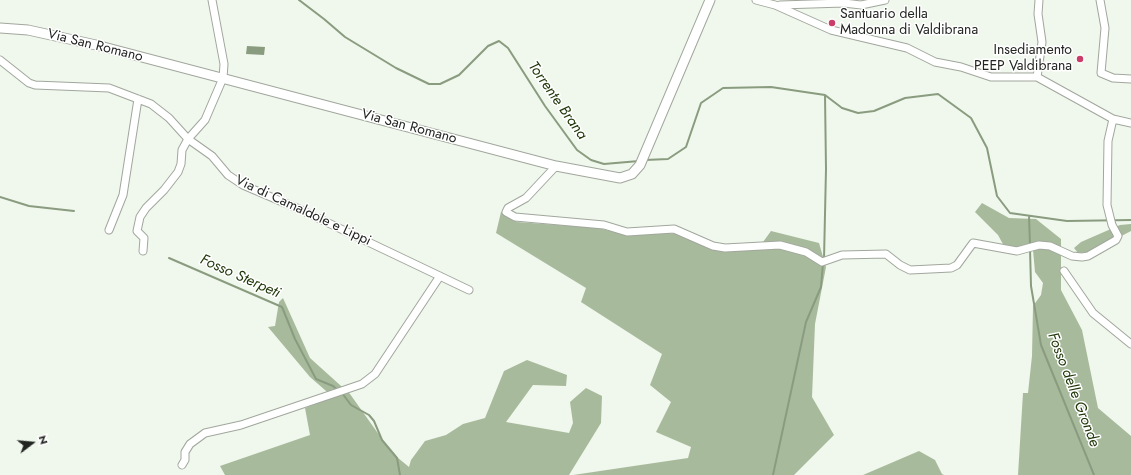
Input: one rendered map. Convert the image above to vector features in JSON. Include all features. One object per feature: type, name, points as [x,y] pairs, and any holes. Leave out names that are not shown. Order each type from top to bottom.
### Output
[{"type":"street","points":[[143,251],[144,238],[137,231],[140,217],[146,208],[164,190],[178,172],[181,164],[181,152],[188,139],[205,120],[223,78],[224,64],[212,0]]},
{"type":"street","name":"Via San Romano","points":[[0,28],[46,33],[556,166],[620,178],[632,174],[640,165],[710,0]]},
{"type":"street","points":[[756,0],[776,5],[830,30],[907,48],[935,62],[962,67],[991,77],[1036,77],[1113,119],[1131,123]]},
{"type":"street","points":[[776,5],[844,3],[861,5],[885,0]]},
{"type":"street","points":[[1036,77],[1042,42],[1038,14],[1039,0]]},
{"type":"street","points":[[1100,0],[1105,28],[1101,73],[1112,78],[1131,79]]},
{"type":"street","name":"Via di Camaldole e Lippi","points":[[0,60],[24,80],[35,85],[109,88],[138,99],[161,111],[188,139],[212,156],[228,175],[243,185],[299,209],[469,290]]},
{"type":"street","points":[[109,230],[123,195],[138,99]]},
{"type":"street","points":[[556,166],[526,198],[508,208],[506,212],[515,217],[604,225],[627,232],[663,228],[674,229],[713,246],[725,248],[780,245],[806,252],[822,262],[842,255],[855,253],[886,254],[900,266],[910,270],[950,268],[957,265],[973,244],[1017,251],[1040,245],[1050,246],[1072,256],[1088,256],[1111,243],[1118,236],[1112,225],[1107,205],[1108,141],[1113,119]]},
{"type":"street","points":[[1064,271],[1094,313],[1131,344]]},
{"type":"street","points":[[182,465],[185,460],[185,452],[190,444],[205,433],[241,425],[362,384],[375,374],[440,276]]},
{"type":"shaded area","points":[[247,46],[265,47],[264,55],[246,54]]},
{"type":"shaded area","points":[[982,203],[1009,218],[1036,219],[1061,239],[1061,290],[1082,330],[1098,408],[1131,436],[1131,475],[1018,475],[1023,393],[1028,393],[1032,356],[1033,306],[1041,295],[1043,283],[1035,272],[1033,250],[1004,246],[998,235],[975,212]]},
{"type":"shaded area","points":[[501,212],[517,222],[598,228],[630,236],[657,232],[677,234],[723,250],[754,248],[763,242],[771,231],[819,243],[826,267],[815,324],[812,397],[834,435],[794,475],[573,475],[688,458],[691,447],[656,432],[671,402],[650,385],[662,354],[581,302],[586,288],[496,233]]},
{"type":"shaded area","points":[[1131,224],[1131,231],[1091,252],[1078,253],[1074,248],[1081,242],[1120,225]]},
{"type":"shaded area","points":[[283,298],[310,358],[350,394],[392,453],[409,467],[411,460],[425,441],[446,435],[463,424],[485,418],[504,371],[527,360],[567,375],[566,386],[533,385],[506,422],[569,433],[573,423],[570,402],[586,388],[602,396],[601,423],[569,475],[225,475],[220,466],[310,435],[305,408],[333,397],[310,377],[268,327],[275,326],[279,302]]},
{"type":"shaded area","points":[[919,451],[935,460],[942,474],[944,475],[863,475]]},
{"type":"waterway","name":"Torrente Brana","points":[[299,0],[345,37],[396,68],[429,84],[440,84],[459,75],[488,46],[499,41],[508,48],[545,106],[577,150],[591,160],[604,164],[639,161]]},
{"type":"waterway","name":"Torrente Brana","points":[[645,160],[668,159],[686,147],[701,103],[723,88],[771,87],[825,95],[842,108],[858,113],[874,111],[905,98],[938,94],[971,118],[987,148],[997,196],[1010,213],[1067,221],[1131,220]]},
{"type":"waterway","points":[[824,259],[826,169],[825,95]]},
{"type":"waterway","name":"Fosso Sterpeti","points":[[0,197],[29,206],[74,211]]},
{"type":"waterway","name":"Fosso delle Gronde","points":[[1029,216],[1030,245]]},
{"type":"waterway","name":"Fosso delle Gronde","points":[[1030,249],[1031,286],[1041,345],[1094,475]]},
{"type":"waterway","name":"Fosso Sterpeti","points":[[169,258],[282,307],[295,339],[316,379],[333,386],[339,391]]},
{"type":"waterway","points":[[773,475],[806,322],[821,287],[823,263]]},
{"type":"waterway","name":"Fosso Sterpeti","points":[[342,393],[351,405],[369,415],[374,421],[382,440],[397,458],[400,475]]},
{"type":"place","name":"Santuario della Madonna di Valdibrana","points":[[832,23]]},
{"type":"place","name":"Insediamento PEEP Valdibrana","points":[[1080,59]]}]
